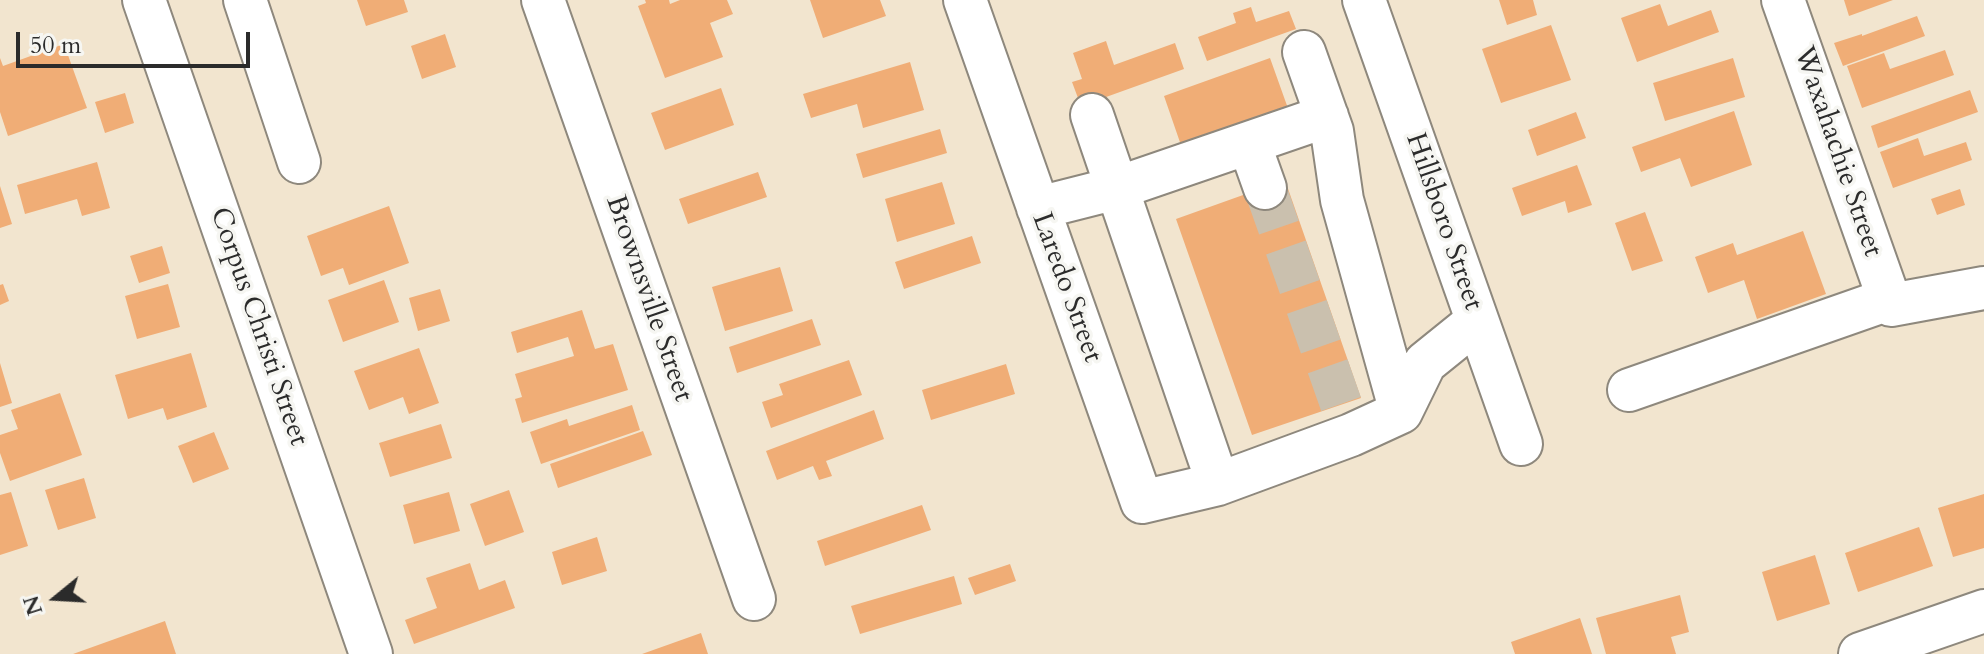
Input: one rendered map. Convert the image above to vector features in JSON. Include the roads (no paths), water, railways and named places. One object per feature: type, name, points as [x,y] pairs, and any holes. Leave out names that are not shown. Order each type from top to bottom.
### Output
[{"type":"street","name":"Corpus Christi Street","points":[[144,0],[371,654]]},
{"type":"street","points":[[245,0],[299,162]]},
{"type":"street","name":"Brownsville Street","points":[[543,0],[754,599]]},
{"type":"street","name":"Laredo Street","points":[[965,0],[1142,502],[1218,484],[1346,420],[1401,412]]},
{"type":"street","name":"Hillsboro Street","points":[[1364,0],[1521,444]]},
{"type":"street","name":"Waxahachie Street","points":[[1783,0],[1890,302]]},
{"type":"street","points":[[1304,52],[1332,131],[1342,200],[1401,412]]},
{"type":"street","points":[[1092,115],[1218,484]]},
{"type":"street","points":[[1038,208],[1117,188],[1327,116]]},
{"type":"street","points":[[1249,143],[1265,188]]},
{"type":"street","points":[[1629,390],[1890,302],[1984,288]]},
{"type":"street","points":[[1401,412],[1425,363],[1477,321]]},
{"type":"street","points":[[1860,654],[1984,611]]},
{"type":"tunnel","points":[[1265,188],[1341,404]]}]
